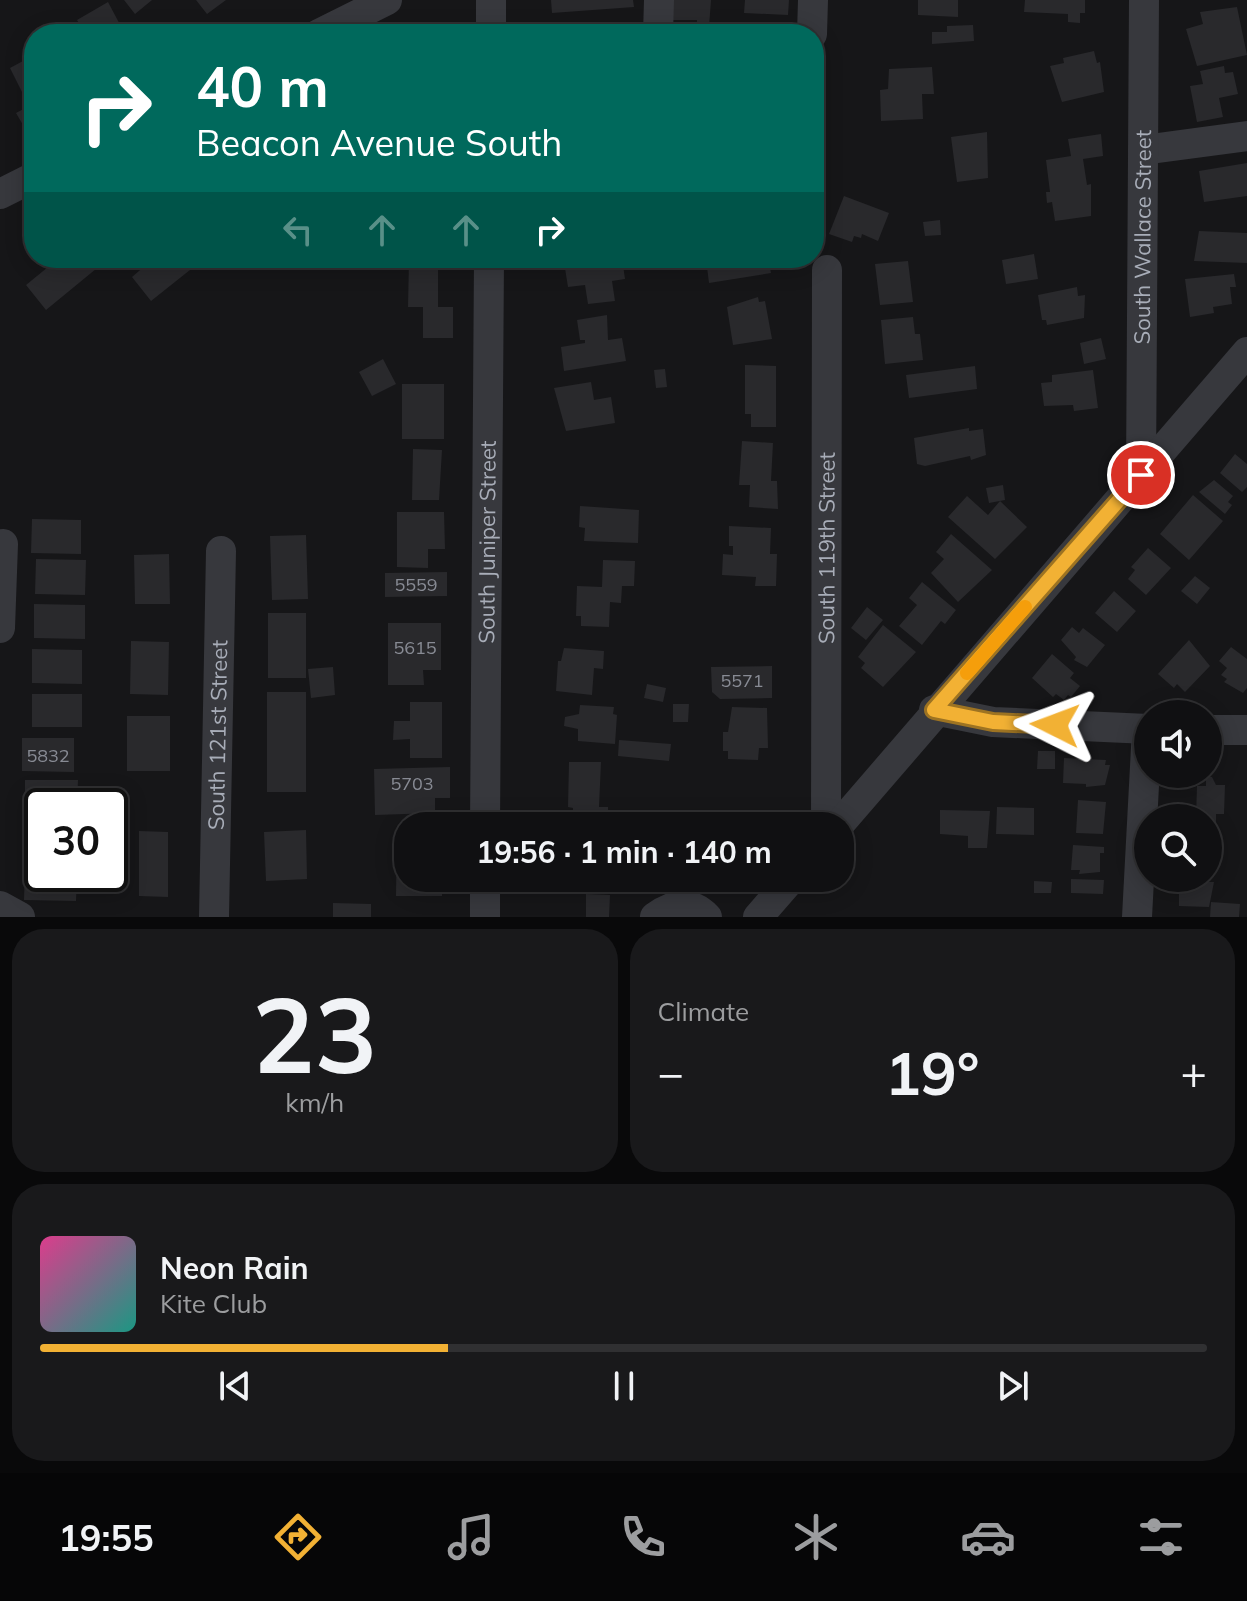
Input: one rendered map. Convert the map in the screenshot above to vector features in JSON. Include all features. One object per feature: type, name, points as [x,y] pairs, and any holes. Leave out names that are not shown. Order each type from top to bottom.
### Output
[{"type":"street","points":[[339,24],[387,0]]},
{"type":"street","points":[[491,0],[491,24]]},
{"type":"street","points":[[658,24],[659,0]]},
{"type":"street","points":[[812,24],[813,0]]},
{"type":"street","name":"South Wallace Street","points":[[1141,475],[1144,0]]},
{"type":"street","points":[[1143,150],[1247,136]]},
{"type":"street","points":[[0,194],[24,182]]},
{"type":"street","name":"South Juniper Street","points":[[485,812],[489,268]]},
{"type":"street","name":"South 119th Street","points":[[826,812],[827,270]]},
{"type":"street","points":[[850,812],[934,710],[1247,352]]},
{"type":"street","points":[[0,628],[3,544]]},
{"type":"street","name":"South 121st Street","points":[[214,917],[221,551]]},
{"type":"street","points":[[934,710],[993,722],[1134,728]]},
{"type":"street","points":[[1222,730],[1247,730]]},
{"type":"street","points":[[1137,917],[1144,788]]},
{"type":"street","points":[[485,892],[485,917]]},
{"type":"street","points":[[758,917],[780,892]]},
{"type":"street","points":[[655,917],[684,904],[693,906],[707,917]]},
{"type":"street","points":[[0,906],[20,917]]},
{"type":"building","points":[[124,0],[152,0],[135,14]]},
{"type":"building","points":[[196,0],[226,0],[207,14]]},
{"type":"building","points":[[551,0],[633,0],[634,7],[552,13]]},
{"type":"building","points":[[668,0],[711,0],[709,24],[697,24],[697,20],[668,20]]},
{"type":"building","points":[[745,0],[789,0],[788,15],[744,13]]},
{"type":"building","points":[[918,0],[958,0],[958,17],[918,15]]},
{"type":"building","points":[[1025,0],[1085,0],[1085,13],[1080,13],[1080,23],[1068,22],[1068,14],[1024,12]]},
{"type":"building","points":[[108,2],[120,24],[79,24],[77,20]]},
{"type":"building","points":[[1237,7],[1247,55],[1197,66],[1186,29],[1203,24],[1200,12]]},
{"type":"building","points":[[973,25],[974,41],[932,44],[932,32],[947,32],[947,26]]},
{"type":"building","points":[[1094,51],[1097,63],[1100,62],[1104,92],[1062,102],[1050,66],[1064,63],[1063,58]]},
{"type":"building","points":[[24,60],[24,96],[10,68]]},
{"type":"building","points":[[1224,66],[1225,73],[1233,72],[1238,94],[1219,98],[1223,117],[1197,122],[1190,86],[1203,84],[1200,71]]},
{"type":"building","points":[[932,67],[934,94],[922,94],[923,119],[881,121],[880,90],[888,89],[889,69]]},
{"type":"building","points":[[24,109],[24,124],[23,125],[16,113]]},
{"type":"building","points":[[987,132],[988,178],[957,182],[951,137]]},
{"type":"building","points":[[1101,134],[1103,156],[1083,159],[1087,185],[1091,184],[1091,216],[1055,221],[1052,202],[1047,203],[1046,192],[1050,192],[1046,160],[1071,156],[1068,139]]},
{"type":"building","points":[[1247,163],[1247,196],[1204,202],[1199,171]]},
{"type":"building","points":[[844,196],[889,213],[878,241],[862,234],[861,238],[854,236],[852,242],[829,234]]},
{"type":"building","points":[[940,220],[941,235],[925,236],[923,222]]},
{"type":"building","points":[[1199,231],[1247,233],[1247,263],[1194,261]]},
{"type":"building","points":[[1034,254],[1038,279],[1006,284],[1002,260]]},
{"type":"building","points":[[908,261],[913,302],[880,305],[875,264]]},
{"type":"building","points":[[47,268],[97,268],[46,310],[26,285]]},
{"type":"building","points":[[142,268],[192,268],[151,301],[132,277]]},
{"type":"building","points":[[409,268],[438,268],[438,307],[453,307],[453,338],[423,338],[423,307],[408,307]]},
{"type":"building","points":[[565,268],[623,268],[625,279],[612,281],[615,301],[588,304],[585,285],[568,287]]},
{"type":"building","points":[[707,268],[770,268],[771,273],[709,283]]},
{"type":"building","points":[[1234,274],[1236,287],[1230,287],[1232,304],[1213,307],[1214,313],[1190,317],[1185,279]]},
{"type":"building","points":[[1077,287],[1078,296],[1085,295],[1084,318],[1047,325],[1046,320],[1042,320],[1038,295]]},
{"type":"building","points":[[758,297],[759,302],[765,301],[772,339],[733,345],[727,307]]},
{"type":"building","points":[[607,315],[608,340],[622,338],[626,361],[564,371],[561,347],[585,343],[585,340],[580,340],[577,320]]},
{"type":"building","points":[[913,317],[915,334],[920,334],[923,360],[885,364],[881,320]]},
{"type":"building","points":[[1101,338],[1106,359],[1084,364],[1080,343]]},
{"type":"building","points":[[383,359],[396,384],[372,396],[359,372]]},
{"type":"building","points":[[745,365],[776,366],[776,427],[751,427],[751,414],[745,414]]},
{"type":"building","points":[[975,366],[977,389],[909,398],[906,375]]},
{"type":"building","points":[[665,369],[667,387],[656,388],[654,370]]},
{"type":"building","points":[[1093,370],[1098,408],[1074,411],[1073,405],[1044,406],[1041,383],[1052,382],[1052,375]]},
{"type":"building","points":[[591,382],[594,400],[611,397],[615,423],[566,431],[554,388]]},
{"type":"building","points":[[402,384],[444,384],[444,439],[402,439]]},
{"type":"building","points":[[969,428],[969,431],[983,429],[986,455],[925,466],[917,464],[914,438]]},
{"type":"building","points":[[742,441],[773,443],[771,481],[777,481],[778,509],[749,507],[750,485],[739,485]]},
{"type":"building","points":[[413,449],[442,450],[439,500],[412,500]]},
{"type":"building","points":[[1235,454],[1247,464],[1247,487],[1242,492],[1220,473]]},
{"type":"building","points":[[1214,480],[1233,496],[1228,502],[1232,505],[1225,514],[1199,492]]},
{"type":"building","points":[[1003,485],[1005,500],[989,503],[986,488]]},
{"type":"building","points":[[1193,495],[1223,521],[1189,560],[1160,534]]},
{"type":"building","points":[[967,496],[988,515],[1000,501],[1027,527],[995,559],[948,517]]},
{"type":"building","points":[[580,506],[639,510],[638,543],[584,541],[585,528],[579,527]]},
{"type":"building","points":[[397,512],[444,512],[445,549],[428,549],[428,568],[397,567]]},
{"type":"building","points":[[32,519],[81,520],[81,554],[31,553]]},
{"type":"building","points":[[729,526],[771,528],[770,554],[777,554],[776,586],[755,586],[756,577],[722,575],[723,554],[733,555],[733,546],[729,546]]},
{"type":"building","points":[[951,534],[992,570],[958,602],[931,573],[944,559],[936,552]]},
{"type":"building","points":[[306,535],[308,599],[272,600],[270,536]]},
{"type":"building","points":[[1148,548],[1171,568],[1146,595],[1128,579],[1135,570],[1131,567]]},
{"type":"building","points":[[169,554],[170,604],[135,604],[134,555]]},
{"type":"building","points":[[36,559],[86,560],[85,595],[35,594]]},
{"type":"building","points":[[603,560],[635,561],[634,586],[622,586],[621,603],[610,602],[609,627],[581,626],[581,616],[576,616],[577,586],[602,587]]},
{"type":"building","points":[[447,572],[447,596],[385,597],[385,573]]},
{"type":"building","points":[[1195,576],[1210,588],[1197,604],[1181,591]]},
{"type":"building","points":[[922,582],[956,610],[945,624],[941,621],[922,645],[899,626],[917,605],[909,598]]},
{"type":"building","points":[[1114,591],[1136,611],[1117,632],[1095,613]]},
{"type":"building","points":[[34,604],[85,605],[85,639],[34,638]]},
{"type":"building","points":[[867,607],[883,620],[866,640],[851,628]]},
{"type":"building","points":[[268,613],[306,613],[306,678],[268,678]]},
{"type":"building","points":[[388,623],[441,623],[441,670],[423,670],[424,685],[388,685]]},
{"type":"building","points":[[883,625],[916,652],[883,687],[861,668],[865,663],[858,657]]},
{"type":"building","points":[[1072,627],[1079,633],[1083,628],[1105,645],[1087,667],[1074,660],[1076,657],[1061,640]]},
{"type":"building","points":[[1189,640],[1210,666],[1185,692],[1177,684],[1174,688],[1158,674]]},
{"type":"building","points":[[131,641],[169,642],[168,695],[130,694]]},
{"type":"building","points":[[1231,647],[1247,659],[1247,688],[1243,693],[1224,682],[1227,679],[1221,675],[1227,668],[1219,661]]},
{"type":"building","points":[[564,648],[604,651],[603,669],[594,668],[592,695],[556,691],[558,661],[561,661]]},
{"type":"building","points":[[32,649],[82,650],[82,684],[32,683]]},
{"type":"building","points":[[1052,654],[1074,673],[1070,678],[1080,686],[1064,700],[1056,694],[1053,697],[1032,678]]},
{"type":"building","points":[[772,666],[772,698],[720,699],[712,692],[711,667]]},
{"type":"building","points":[[333,667],[335,695],[311,698],[308,669]]},
{"type":"building","points":[[647,684],[666,688],[663,702],[644,698]]},
{"type":"building","points":[[267,692],[306,692],[306,792],[267,792]]},
{"type":"building","points":[[32,694],[82,694],[82,727],[32,727]]},
{"type":"building","points":[[410,702],[442,702],[442,758],[410,758],[410,739],[393,740],[394,721],[410,721]]},
{"type":"building","points":[[673,704],[689,704],[688,722],[673,722]]},
{"type":"building","points":[[580,705],[614,707],[613,714],[617,715],[615,744],[578,741],[578,729],[564,726],[565,717],[579,714]]},
{"type":"building","points":[[732,707],[767,708],[768,748],[759,748],[758,760],[728,759],[728,751],[723,751],[723,732],[728,732]]},
{"type":"building","points":[[127,716],[170,716],[170,771],[127,771]]},
{"type":"building","points":[[22,738],[74,738],[74,772],[22,771]]},
{"type":"building","points":[[619,740],[671,744],[669,761],[618,756]]},
{"type":"building","points":[[1038,751],[1055,751],[1055,769],[1037,769]]},
{"type":"building","points":[[1064,758],[1106,760],[1105,765],[1110,765],[1105,785],[1086,787],[1086,784],[1063,783]]},
{"type":"building","points":[[569,762],[601,762],[599,807],[608,807],[608,812],[573,812],[573,808],[568,807]]},
{"type":"building","points":[[450,767],[450,798],[435,798],[435,812],[375,815],[374,769]]},
{"type":"building","points":[[25,780],[78,780],[78,788],[25,788]]},
{"type":"building","points":[[1225,785],[1224,814],[1222,804],[1196,804],[1197,788],[1222,788]]},
{"type":"building","points":[[1078,800],[1106,802],[1103,834],[1076,833]]},
{"type":"building","points":[[997,807],[1034,808],[1034,835],[996,834]]},
{"type":"building","points":[[940,810],[990,811],[987,848],[968,848],[968,836],[940,834]]},
{"type":"building","points":[[23,828],[24,828],[24,855]]},
{"type":"building","points":[[306,830],[307,879],[266,881],[264,832]]},
{"type":"building","points":[[139,831],[168,832],[168,897],[139,896]]},
{"type":"building","points":[[1073,845],[1104,847],[1104,853],[1100,853],[1100,872],[1079,874],[1080,870],[1071,870]]},
{"type":"building","points":[[1071,879],[1104,880],[1103,894],[1071,893]]},
{"type":"building","points":[[1034,881],[1052,882],[1051,893],[1034,893]]},
{"type":"building","points":[[24,892],[76,892],[76,901],[24,900]]},
{"type":"building","points":[[396,892],[442,892],[442,896],[396,896]]},
{"type":"building","points":[[1179,892],[1212,892],[1209,907],[1179,906]]},
{"type":"building","points":[[586,894],[610,895],[609,917],[586,917]]},
{"type":"building","points":[[1211,902],[1240,904],[1239,917],[1210,917]]},
{"type":"building","points":[[333,903],[371,904],[371,917],[333,917]]},
{"type":"slow traffic","points":[[967,673],[1025,607]]},
{"type":"route","points":[[1055,725],[993,722],[934,710],[1141,475]]}]
